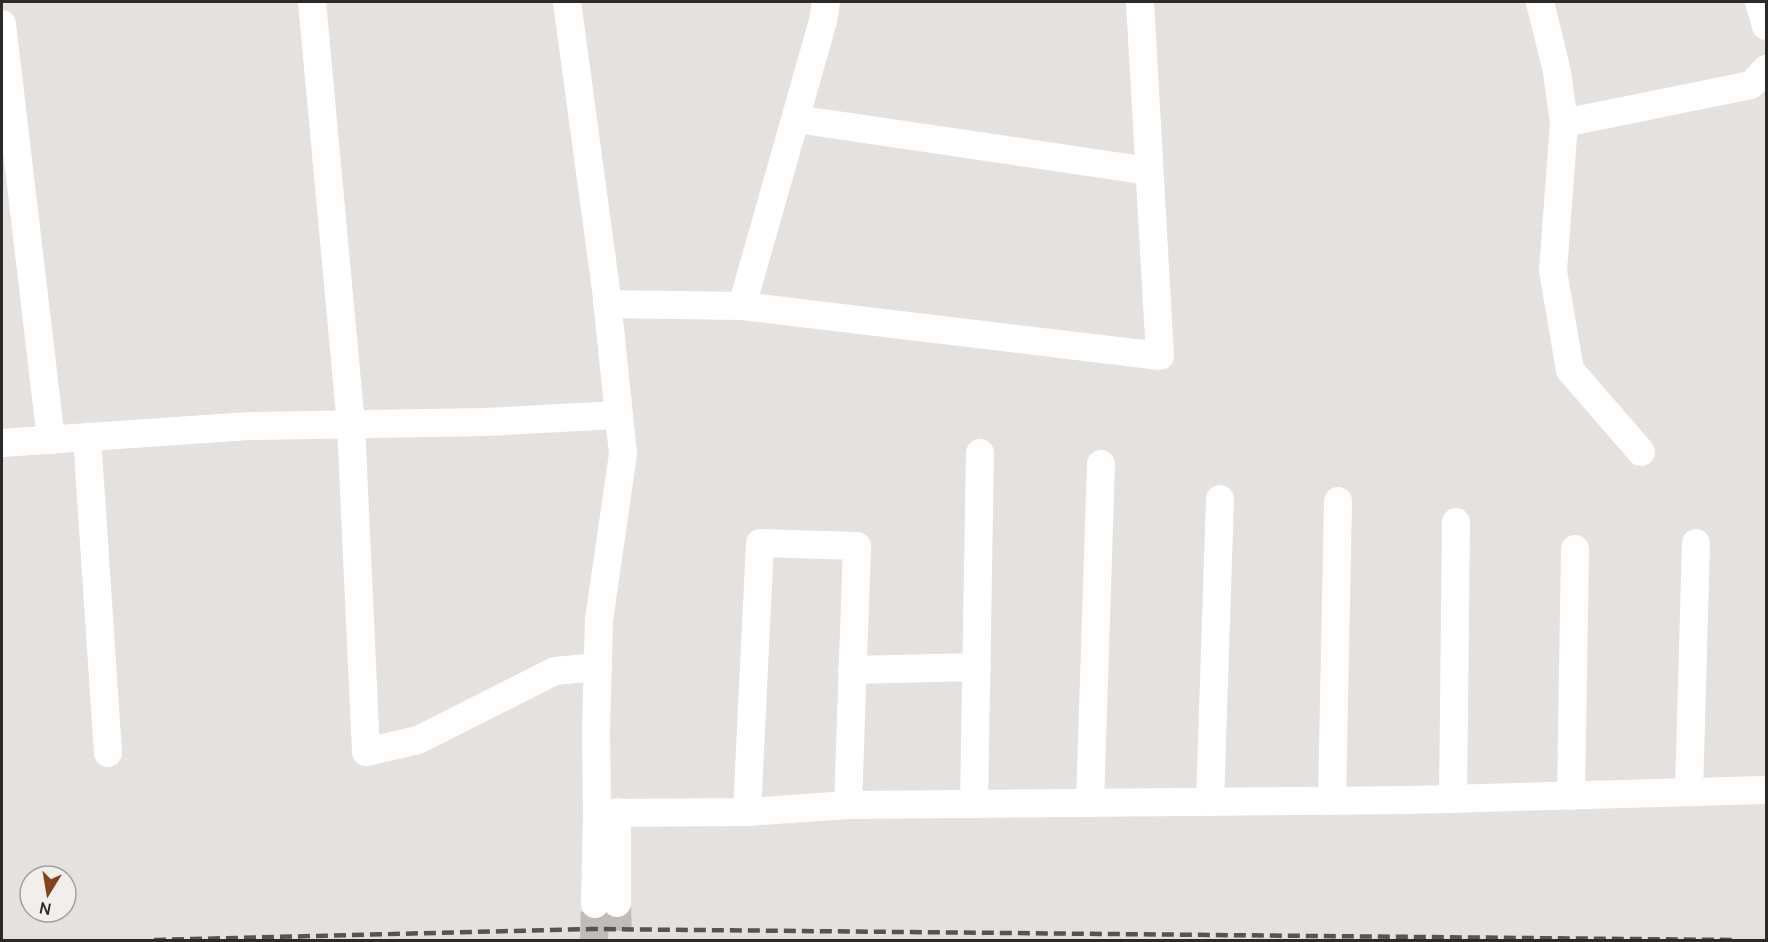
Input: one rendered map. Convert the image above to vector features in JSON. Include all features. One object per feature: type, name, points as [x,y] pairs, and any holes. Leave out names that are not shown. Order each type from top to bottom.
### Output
[{"type":"street","points":[[312,2],[351,425],[366,752],[418,740],[555,671],[598,667]]},
{"type":"street","points":[[567,2],[607,304],[623,454],[599,621],[596,730],[607,813],[606,903]]},
{"type":"street","points":[[742,306],[796,119],[823,21],[826,2]]},
{"type":"street","points":[[607,304],[742,306],[1160,356],[1140,2]]},
{"type":"street","points":[[1540,2],[1557,72],[1564,123],[1553,271],[1569,370],[1641,452]]},
{"type":"street","points":[[1759,2],[1767,26]]},
{"type":"street","points":[[2,24],[51,440]]},
{"type":"street","points":[[1564,123],[1751,85],[1767,69]]},
{"type":"street","points":[[796,119],[1149,171]]},
{"type":"street","points":[[2,443],[249,426],[485,422],[618,415]]},
{"type":"street","points":[[87,437],[108,753]]},
{"type":"street","points":[[974,804],[980,453]]},
{"type":"street","points":[[1090,803],[1101,464]]},
{"type":"street","points":[[1210,802],[1220,499]]},
{"type":"street","points":[[1332,801],[1338,501]]},
{"type":"street","points":[[1453,799],[1456,522]]},
{"type":"street","points":[[743,812],[760,543],[856,546],[848,805]]},
{"type":"street","points":[[1689,792],[1696,543]]},
{"type":"street","points":[[1571,795],[1575,549]]},
{"type":"street","points":[[852,670],[976,667]]},
{"type":"street","points":[[607,813],[743,812],[848,805],[1332,801],[1767,790]]},
{"type":"tunnel","points":[[617,903],[618,940]]},
{"type":"tunnel","points":[[594,940],[595,904]]},
{"type":"railway","points":[[154,940],[592,929],[1733,940]]}]
